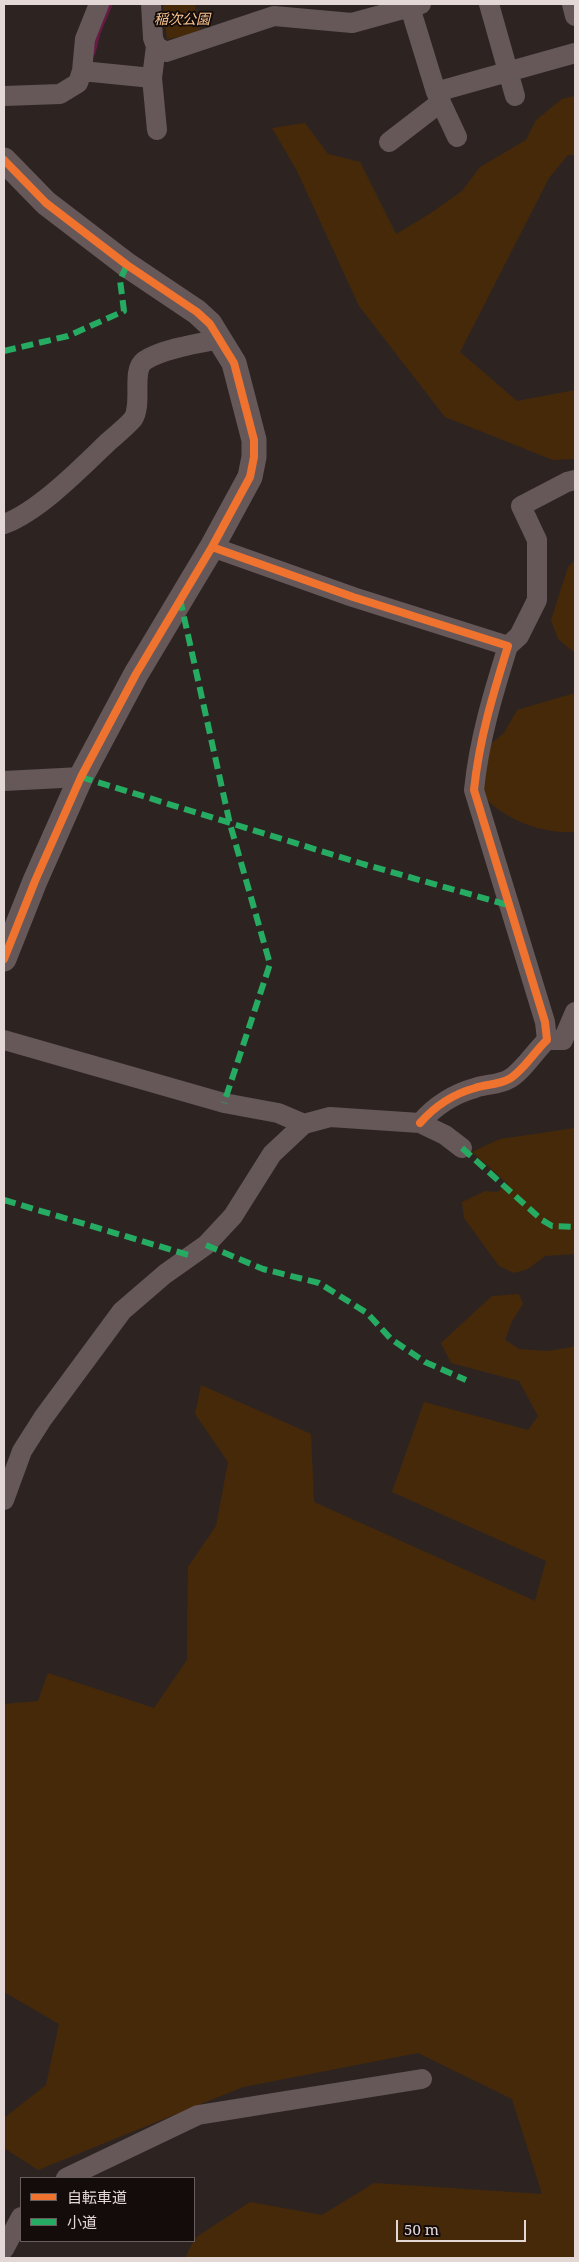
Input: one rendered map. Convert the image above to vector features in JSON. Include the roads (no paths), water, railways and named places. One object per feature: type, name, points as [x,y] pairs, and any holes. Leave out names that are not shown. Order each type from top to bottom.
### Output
[{"type":"street","points":[[4,96],[60,94],[78,82],[82,71],[85,39],[99,4]]},
{"type":"street","points":[[151,4],[153,38],[156,46],[152,78],[157,130]]},
{"type":"street","points":[[489,4],[516,96]]},
{"type":"street","points":[[572,4],[575,16]]},
{"type":"street","points":[[156,46],[166,52],[274,16],[352,22],[414,5],[438,97],[457,137]]},
{"type":"street","points":[[389,142],[438,97],[508,71],[575,53]]},
{"type":"street","points":[[82,71],[152,78]]},
{"type":"street","points":[[4,160],[46,203],[126,265],[197,312],[210,324],[221,339],[234,363],[254,440],[254,457],[250,477],[212,548],[136,674],[81,778],[35,881],[4,959]]},
{"type":"street","points":[[4,524],[33,508],[81,468],[134,418],[138,403],[139,366],[144,361],[177,349],[221,339]]},
{"type":"street","points":[[547,1040],[545,1022],[474,790],[477,757],[486,718],[508,646],[519,636],[537,600],[537,540],[521,506],[567,482],[575,480]]},
{"type":"street","points":[[212,548],[353,597],[508,646]]},
{"type":"street","points":[[4,781],[81,778]]},
{"type":"street","points":[[420,1123],[430,1112],[451,1097],[476,1087],[509,1079],[520,1071],[534,1052],[547,1040],[563,1040],[575,1012]]},
{"type":"street","points":[[4,1040],[224,1103],[278,1113],[304,1124]]},
{"type":"street","points":[[4,1500],[22,1451],[43,1418],[122,1311],[165,1274],[202,1249],[233,1216],[272,1154],[304,1124],[330,1117],[420,1123],[446,1135],[462,1148]]},
{"type":"street","points":[[68,2177],[198,2115],[422,2079]]},
{"type":"street","points":[[4,2248],[20,2219]]},
{"type":"waterway","points":[[93,53],[98,33],[110,4]]},
{"type":"park label","name":"稲次公園","points":[[182,20]]}]
